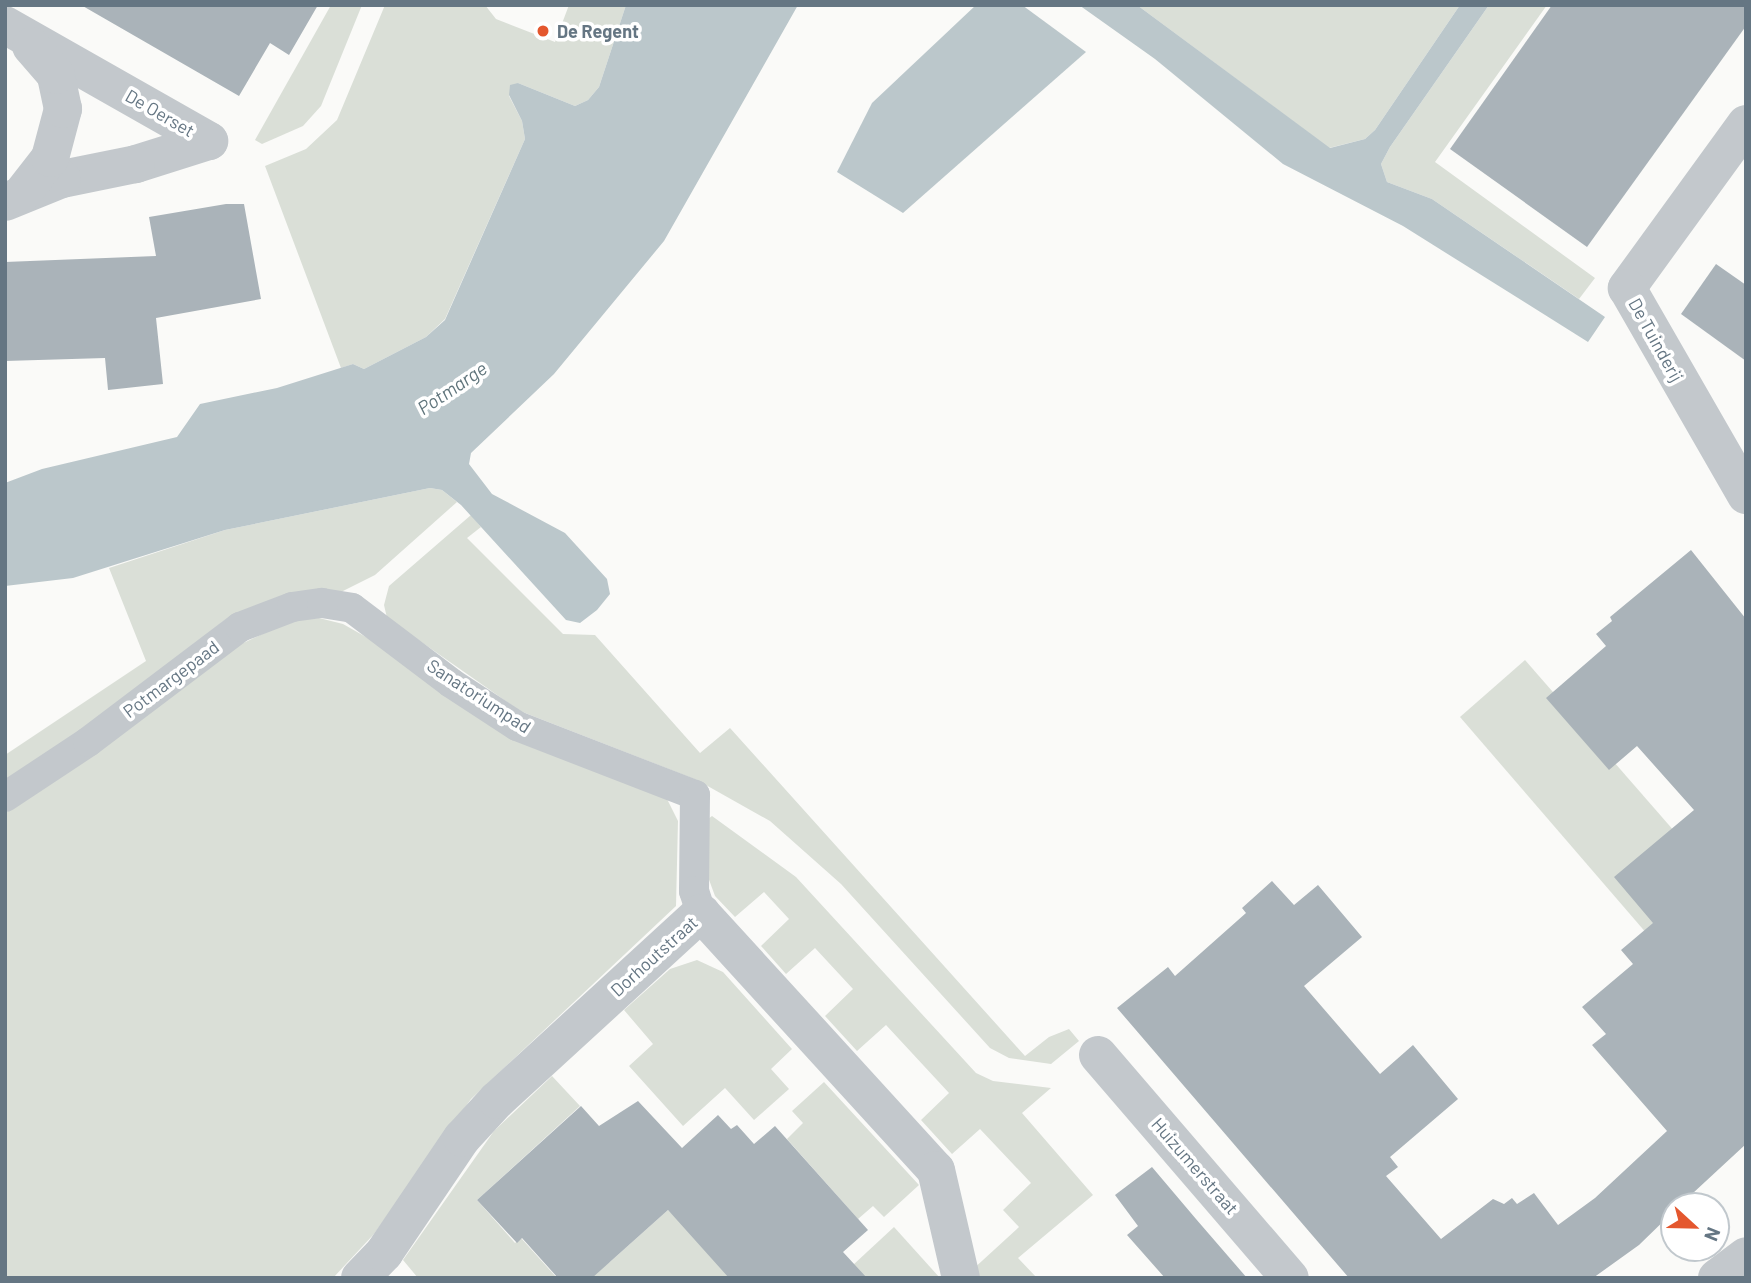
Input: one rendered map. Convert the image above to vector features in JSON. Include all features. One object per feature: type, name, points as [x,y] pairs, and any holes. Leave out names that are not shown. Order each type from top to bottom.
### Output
[{"type":"street","name":"De Oerset","points":[[10,28],[44,57],[56,75],[63,109],[50,158],[13,198]]},
{"type":"street","name":"De Oerset","points":[[10,28],[209,141],[136,164],[62,179],[13,198]]},
{"type":"street","name":"De Tuinderij","points":[[1746,124],[1627,288],[1746,495]]},
{"type":"street","name":"Dorhoutstraat","points":[[360,1278],[384,1253],[462,1138],[497,1100],[701,913],[936,1170],[961,1278]]},
{"type":"street","name":"Huizumerstraat","points":[[1098,1055],[1290,1278]]},
{"type":"street","points":[[1717,1278],[1746,1256]]},
{"type":"lane","name":"Potmargepaad","points":[[5,797],[88,742],[240,627],[292,607],[322,603],[352,608]]},
{"type":"lane","name":"Sanatoriumpad","points":[[352,608],[451,683],[517,726],[695,795],[694,891],[701,913]]},
{"type":"shaded area","points":[[331,5],[362,5],[321,106],[303,126],[262,144],[255,140]]},
{"type":"shaded area","points":[[385,5],[485,5],[496,19],[555,42],[569,5],[626,5],[599,87],[588,100],[575,106],[518,83],[509,96],[522,121],[525,139],[445,319],[426,337],[364,369],[353,364],[341,368],[265,166],[306,149],[337,120]]},
{"type":"shaded area","points":[[1137,5],[1460,5],[1375,130],[1365,139],[1329,148]]},
{"type":"shaded area","points":[[1489,5],[1547,5],[1435,162],[1595,278],[1579,299],[1432,199],[1387,182],[1381,164],[1390,147]]},
{"type":"shaded area","points":[[430,488],[442,490],[457,502],[375,575],[339,593],[297,592],[225,620],[114,708],[5,781],[5,755],[146,661],[109,568],[225,530]]},
{"type":"shaded area","points":[[471,515],[481,527],[467,538],[563,634],[595,635],[700,753],[730,728],[1025,1056],[1049,1037],[1069,1029],[1079,1041],[1051,1064],[1009,1058],[990,1048],[841,884],[770,821],[697,780],[520,711],[387,618],[384,605],[389,586]]},
{"type":"shaded area","points":[[319,618],[343,624],[373,641],[516,740],[666,797],[678,821],[676,906],[471,1099],[374,1234],[333,1278],[5,1278],[5,813],[101,750],[239,645],[292,620]]},
{"type":"shaded area","points":[[1525,660],[1709,871],[1704,1000],[1460,717]]},
{"type":"shaded area","points":[[712,816],[796,877],[976,1073],[993,1081],[1051,1088],[1022,1113],[1093,1195],[1018,1258],[1037,1278],[977,1278],[971,1271],[1019,1227],[1003,1210],[1031,1183],[980,1129],[952,1154],[921,1120],[949,1093],[886,1025],[857,1051],[825,1016],[853,989],[815,948],[786,974],[761,946],[789,919],[764,892],[735,917],[715,896],[708,877],[708,819]]},
{"type":"shaded area","points":[[697,960],[723,972],[792,1049],[771,1069],[789,1089],[754,1120],[725,1088],[683,1126],[629,1066],[653,1044],[624,1010],[670,969]]},
{"type":"shaded area","points":[[552,1076],[580,1106],[477,1200],[515,1243],[521,1238],[557,1278],[418,1278],[403,1260],[494,1131]]},
{"type":"shaded area","points":[[824,1082],[919,1185],[884,1217],[873,1206],[858,1219],[787,1139],[803,1123],[792,1111]]},
{"type":"shaded area","points":[[668,1210],[740,1278],[587,1278],[611,1261]]},
{"type":"shaded area","points":[[894,1227],[940,1278],[865,1278],[853,1265]]},
{"type":"water","name":"Potmarge","points":[[626,5],[798,5],[664,241],[554,374],[471,453],[469,464],[492,494],[565,533],[607,579],[610,594],[597,610],[580,623],[566,620],[461,505],[442,490],[430,488],[225,530],[73,578],[5,586],[5,483],[42,469],[177,437],[200,404],[277,388],[353,364],[364,369],[426,337],[445,320],[525,139],[522,121],[509,95],[510,85],[518,83],[575,106],[588,100],[599,87]]},
{"type":"water","points":[[976,5],[1022,5],[1086,52],[903,213],[837,172],[872,103]]},
{"type":"water","points":[[1079,5],[1137,5],[1330,148],[1365,139],[1375,130],[1460,5],[1489,5],[1390,147],[1381,164],[1387,182],[1432,199],[1605,317],[1588,342],[1403,226],[1283,164],[1155,59]]},
{"type":"building","points":[[81,5],[318,5],[289,55],[270,43],[239,96]]},
{"type":"building","points":[[1552,5],[1746,5],[1746,26],[1587,247],[1450,149]]},
{"type":"building","points":[[226,204],[244,204],[261,299],[156,318],[163,384],[108,390],[105,358],[5,361],[5,262],[156,256],[149,217]]},
{"type":"building","points":[[1716,264],[1746,285],[1746,361],[1681,314]]},
{"type":"building","points":[[1691,550],[1746,619],[1746,1144],[1694,1192],[1660,1192],[1660,1225],[1639,1245],[1593,1278],[1349,1278],[1117,1008],[1168,967],[1175,976],[1246,913],[1242,908],[1272,881],[1294,905],[1318,885],[1362,937],[1304,986],[1380,1074],[1413,1045],[1458,1099],[1390,1157],[1398,1167],[1386,1176],[1441,1239],[1493,1199],[1504,1204],[1512,1198],[1517,1204],[1534,1193],[1558,1225],[1595,1198],[1667,1131],[1592,1045],[1606,1034],[1582,1007],[1633,964],[1621,950],[1653,923],[1614,877],[1694,810],[1637,746],[1609,770],[1546,698],[1606,646],[1596,634],[1612,621],[1610,617]]},
{"type":"building","points":[[638,1101],[682,1148],[718,1115],[731,1129],[737,1125],[754,1144],[775,1126],[868,1230],[843,1252],[867,1278],[729,1278],[668,1210],[592,1278],[558,1278],[522,1238],[517,1243],[477,1200],[581,1106],[599,1126]]},
{"type":"building","points":[[1152,1167],[1247,1278],[1165,1278],[1127,1235],[1138,1226],[1115,1195]]},
{"type":"place","name":"De Regent","points":[[543,31]]}]
